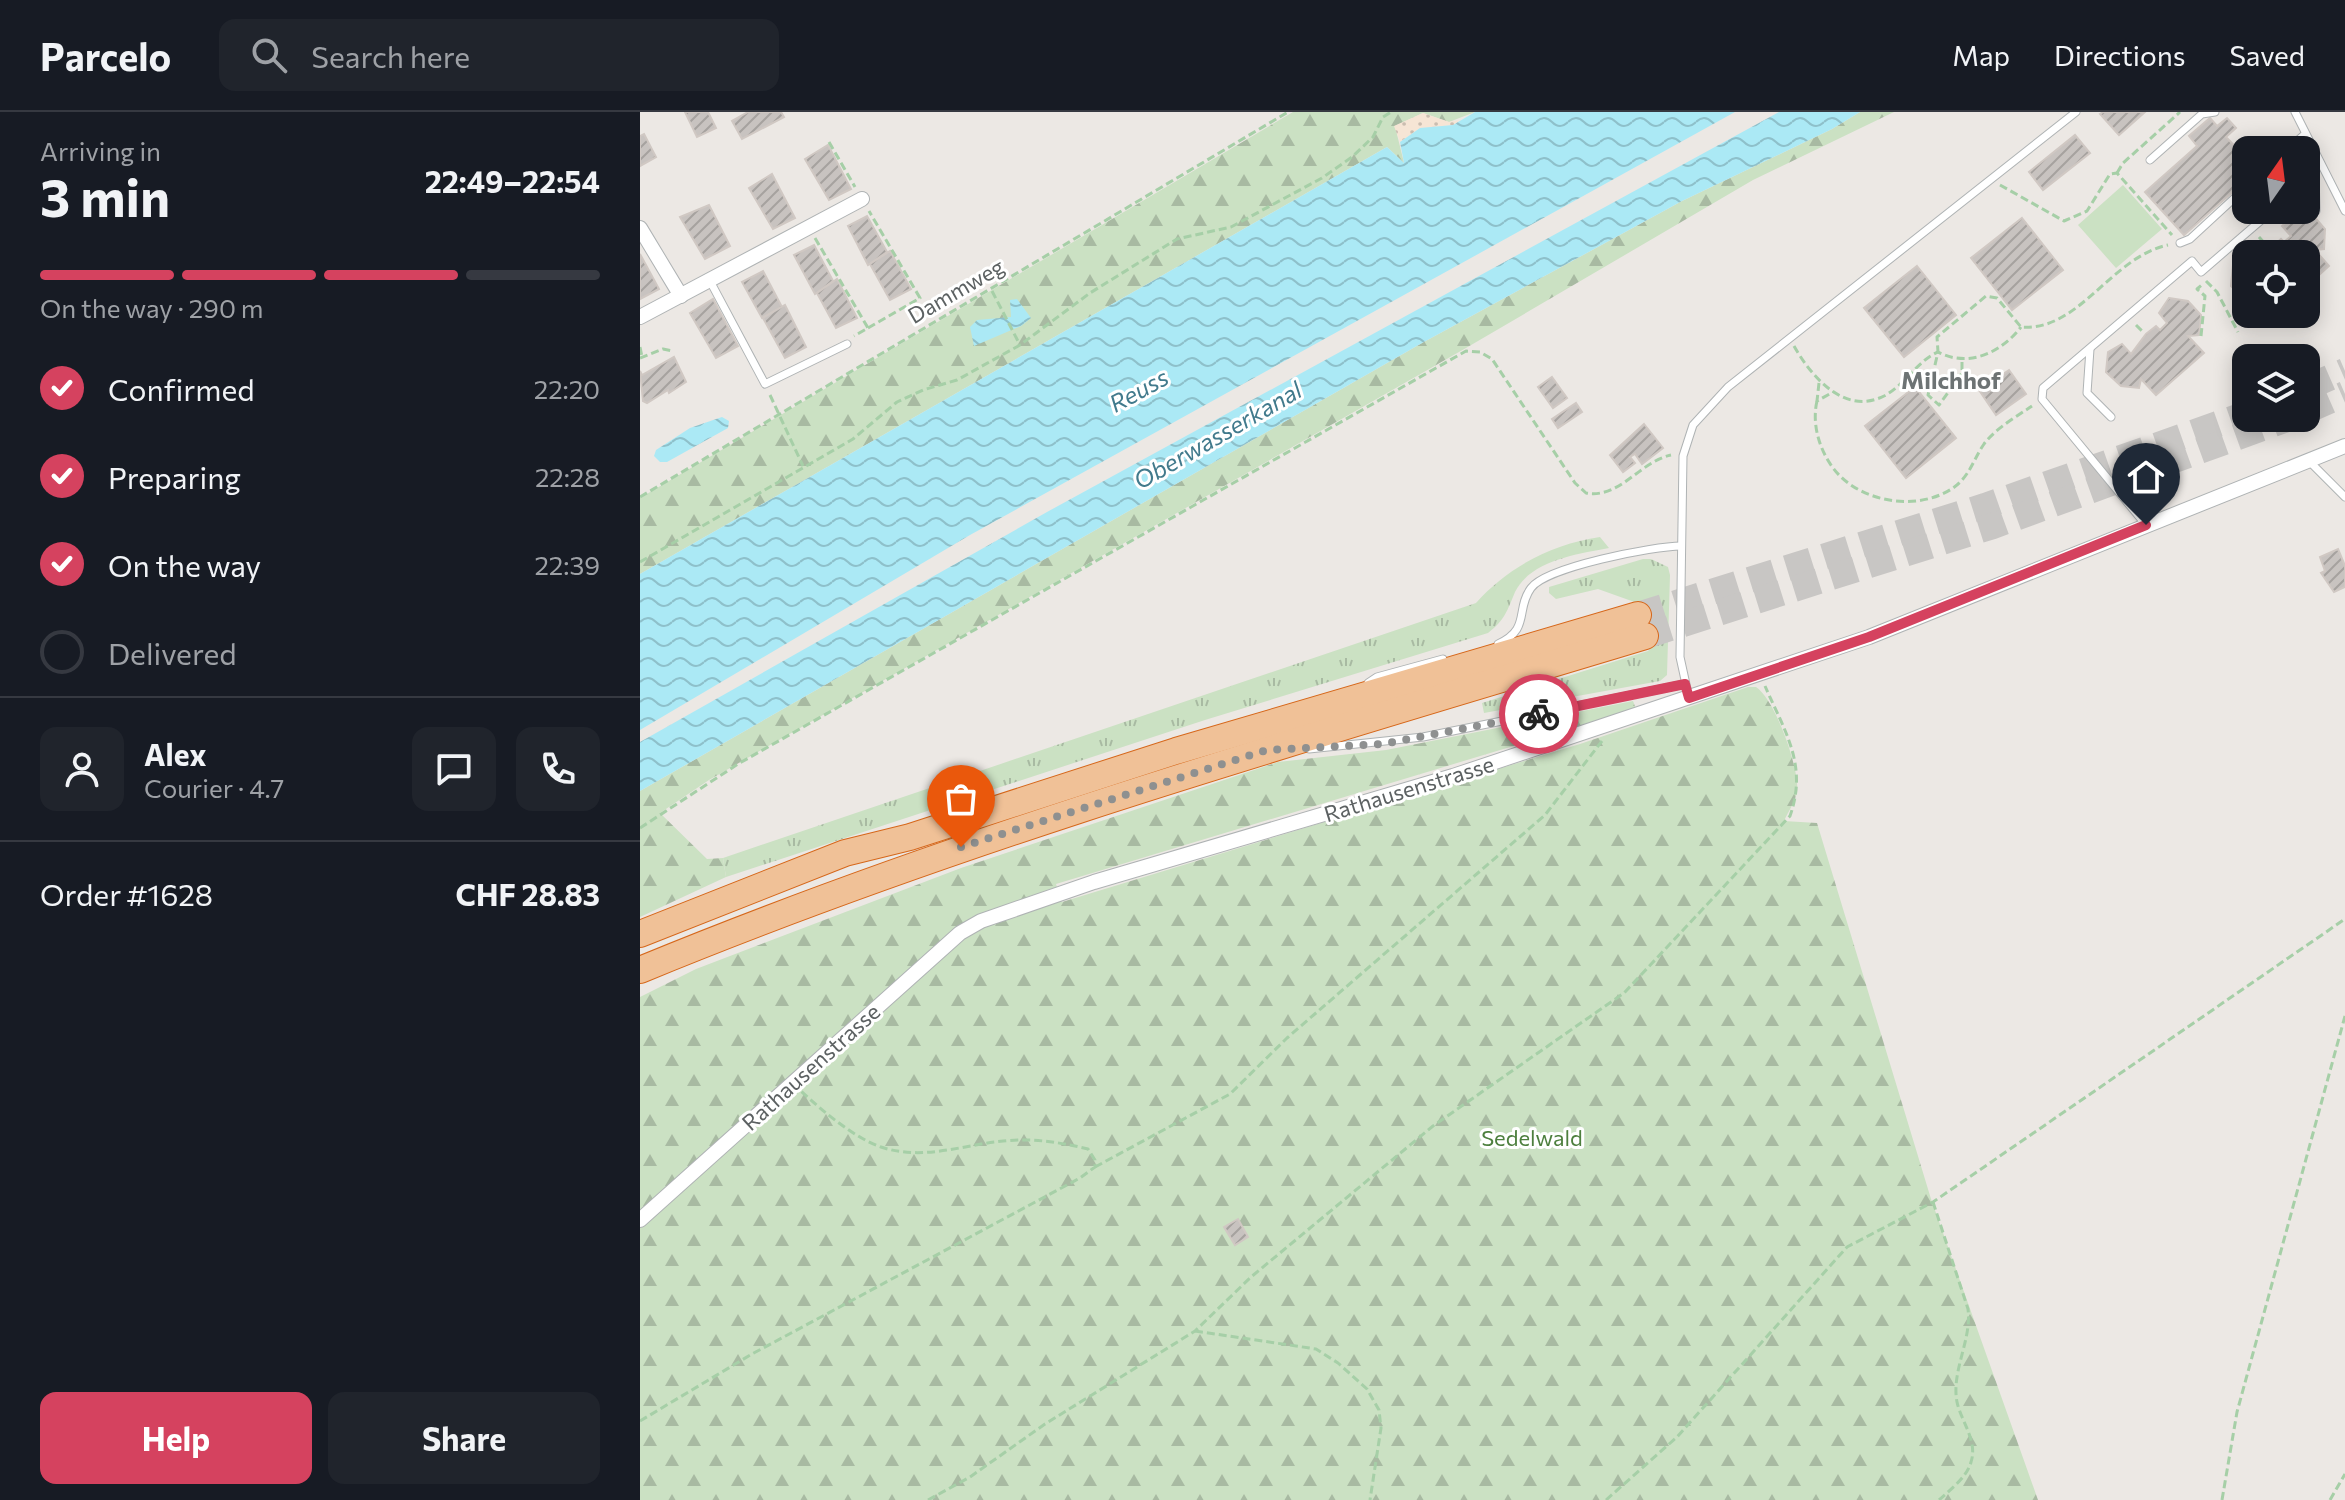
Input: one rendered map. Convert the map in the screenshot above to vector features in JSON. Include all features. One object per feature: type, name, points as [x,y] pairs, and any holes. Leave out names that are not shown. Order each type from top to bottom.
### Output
[{"type":"highway","points":[[640,934],[845,853],[910,837],[1343,700],[1642,626],[961,847],[640,970]]},
{"type":"highway","points":[[640,946],[873,855],[910,837]]},
{"type":"street","points":[[640,317],[862,199]]},
{"type":"street","points":[[640,228],[681,296]]},
{"type":"street","name":"Rathausenstrasse","points":[[640,1220],[960,933],[981,921],[1094,882],[1453,776],[1616,722],[1687,691],[1760,675],[1869,637],[2345,446]]},
{"type":"lane","points":[[1267,750],[1383,744],[1687,691],[1680,657],[1683,456],[1693,425],[1708,405],[1996,179],[2076,112]]},
{"type":"lane","points":[[2150,160],[2202,114],[2215,112]]},
{"type":"lane","points":[[2295,112],[2305,134],[2303,136]]},
{"type":"lane","points":[[2320,174],[2345,211]]},
{"type":"lane","points":[[2180,243],[2190,239],[2232,200]]},
{"type":"lane","points":[[2146,525],[2042,399],[2043,388],[2192,261],[2201,272],[2257,224]]},
{"type":"lane","points":[[710,281],[765,384],[847,344]]},
{"type":"lane","points":[[2090,349],[2087,393],[2111,417]]},
{"type":"lane","points":[[2309,460],[2345,497]]},
{"type":"lane","points":[[1484,648],[1509,639],[1517,631],[1530,589],[1539,580],[1641,548],[1681,546]]},
{"type":"lane","points":[[1343,700],[1377,677],[1453,656]]},
{"type":"path","name":"Dammweg","points":[[640,497],[1288,112]]},
{"type":"path","points":[[640,562],[853,439],[897,402],[957,380],[1020,345],[1090,293],[1177,239],[1231,227],[1322,178],[1352,157],[1373,137],[1383,117],[1391,112]]},
{"type":"path","points":[[2117,173],[2123,163],[2180,112]]},
{"type":"path","points":[[829,142],[920,298],[848,340],[847,344]]},
{"type":"path","points":[[1996,179],[2064,221],[2087,211],[2110,174],[2117,173]]},
{"type":"path","points":[[1790,338],[1819,383],[1833,392],[1865,400],[1885,396],[1926,357],[1938,352],[1962,362],[2008,340],[2021,327],[2048,323],[2071,312],[2138,254],[2180,243],[2117,173]]},
{"type":"path","points":[[809,227],[868,328]]},
{"type":"path","points":[[2201,336],[2205,296],[2197,289],[2221,268],[2220,257]]},
{"type":"path","points":[[2206,281],[2217,292],[2238,332]]},
{"type":"path","points":[[991,290],[1020,345]]},
{"type":"path","points":[[1962,362],[1962,373],[1939,405],[1928,395],[1938,352],[1937,337],[1986,296],[1997,298],[2021,327]]},
{"type":"path","points":[[640,347],[641,358],[663,349],[673,351]]},
{"type":"path","points":[[640,828],[738,764],[1466,351],[1480,352],[1492,359],[1575,483],[1586,493],[1608,493],[1660,459],[1683,456]]},
{"type":"path","points":[[1819,383],[1814,414],[1816,432],[1826,457],[1838,474],[1854,488],[1877,499],[1902,502],[1951,490],[1972,470],[1983,445],[1997,430],[2042,399]]},
{"type":"path","points":[[765,384],[803,466]]},
{"type":"path","points":[[1817,401],[1833,392]]},
{"type":"path","points":[[928,1500],[970,1477],[1045,1424],[1195,1331],[1251,1277],[1433,1126],[1624,993],[1784,823],[1798,794],[1799,775],[1795,756],[1760,675]]},
{"type":"path","points":[[640,1421],[752,1354],[1230,1094],[1287,1038],[1545,815],[1616,722]]},
{"type":"path","points":[[1606,1500],[1677,1437],[1847,1247],[1933,1202],[2345,919]]},
{"type":"path","points":[[2222,1500],[2237,1412],[2345,1016]]},
{"type":"path","points":[[793,1083],[822,1111],[881,1147],[925,1153],[1001,1141],[1043,1139],[1088,1149],[1095,1160],[1095,1167]]},
{"type":"path","points":[[1933,1202],[1968,1309],[1970,1326],[1956,1387],[1957,1401],[1973,1450],[1968,1471],[1939,1500]]},
{"type":"path","points":[[1195,1331],[1316,1349],[1338,1363],[1367,1389],[1379,1410],[1381,1428],[1370,1500]]},
{"type":"path","points":[[2330,1500],[2345,1474]]},
{"type":"green space","points":[[1293,112],[1475,112],[1449,122],[1423,113],[1395,126],[1404,163],[1387,147],[640,574],[640,498]]},
{"type":"green space","points":[[1860,112],[1894,112],[1753,180],[1466,348],[709,780],[660,813],[707,859],[723,858],[726,877],[640,917],[640,791],[1422,343],[1682,201],[1832,129]]},
{"type":"green space","points":[[2123,185],[2162,229],[2116,268],[2078,225]]},
{"type":"green space","points":[[1600,537],[1609,548],[1556,560],[1532,572],[1522,581],[1502,619],[1488,633],[1205,720],[726,877],[723,858],[1476,603],[1502,578],[1532,559],[1565,545]]},
{"type":"green space","points":[[1651,559],[1668,567],[1670,575],[1667,675],[1660,681],[1484,713],[1482,703],[1648,651],[1651,648],[1640,604],[1598,589],[1556,599],[1549,593],[1549,587]]},
{"type":"green space","name":"Sedelwald","points":[[1748,687],[1756,687],[1771,705],[1795,768],[1797,792],[1784,821],[1817,823],[1931,1199],[2038,1500],[640,1500],[640,997],[696,969],[961,868],[1278,762],[1386,750],[1633,701],[1636,709],[1056,884],[1062,902],[1580,744]]},
{"type":"sand","points":[[1423,113],[1449,122],[1459,120],[1454,125],[1420,128],[1400,142],[1394,126]]},
{"type":"water","name":"Reuss","points":[[1475,112],[1735,112],[970,535],[640,730],[640,574],[1387,147],[1404,163],[1400,142],[1420,128],[1453,125]]},
{"type":"water","name":"Oberwasserkanal","points":[[1779,112],[1860,112],[1832,129],[1682,201],[1422,343],[640,791],[640,742],[1047,512]]},
{"type":"water","points":[[1017,299],[1031,318],[1021,326],[974,346],[970,327],[977,320],[1011,317],[1010,300]]},
{"type":"water","points":[[722,417],[729,421],[728,428],[667,462],[660,462],[654,456],[656,450],[690,428]]},
{"type":"building","points":[[685,112],[708,112],[716,128],[697,137]]},
{"type":"building","points":[[748,112],[781,112],[784,117],[742,139],[732,121]]},
{"type":"building","points":[[2145,112],[2119,135],[2100,114]]},
{"type":"building","points":[[2210,118],[2217,126],[2227,118],[2236,128],[2226,137],[2232,143],[2232,192],[2184,235],[2145,192],[2197,146],[2189,136]]},
{"type":"building","points":[[644,134],[656,157],[640,166],[640,136]]},
{"type":"building","points":[[2075,135],[2090,153],[2043,190],[2029,172]]},
{"type":"building","points":[[828,145],[851,189],[829,200],[805,159]]},
{"type":"building","points":[[772,174],[795,218],[773,229],[749,188]]},
{"type":"building","points":[[709,205],[730,246],[705,259],[680,217]]},
{"type":"building","points":[[867,216],[887,252],[868,265],[848,226]]},
{"type":"building","points":[[2022,218],[2063,270],[2012,310],[1971,258]]},
{"type":"building","points":[[2320,223],[2325,229],[2324,249],[2320,249],[2320,240],[2286,240],[2291,236],[2282,226]]},
{"type":"building","points":[[814,245],[833,281],[815,294],[794,255]]},
{"type":"building","points":[[890,251],[911,289],[890,300],[870,264]]},
{"type":"building","points":[[640,254],[659,289],[640,299]]},
{"type":"building","points":[[2320,256],[2329,266],[2320,274]]},
{"type":"building","points":[[1917,266],[1956,315],[1904,357],[1864,308]]},
{"type":"building","points":[[763,271],[782,307],[762,318],[742,282]]},
{"type":"building","points":[[837,279],[857,318],[836,328],[817,293]]},
{"type":"building","points":[[2169,298],[2188,301],[2201,315],[2199,335],[2188,336],[2204,353],[2156,395],[2141,379],[2139,388],[2121,386],[2106,372],[2108,352],[2122,344],[2131,354],[2146,334],[2156,326],[2160,330],[2167,323],[2159,313]]},
{"type":"building","points":[[713,299],[738,346],[716,358],[690,313]]},
{"type":"building","points":[[785,305],[806,347],[785,358],[763,318]]},
{"type":"building","points":[[674,357],[686,382],[647,403],[643,401],[640,371],[642,375]]},
{"type":"building","points":[[2009,370],[2026,394],[1996,415],[1979,390]]},
{"type":"building","points":[[1552,377],[1567,398],[1553,408],[1538,387]]},
{"type":"building","points":[[1915,387],[1956,438],[1906,478],[1865,426]]},
{"type":"building","points":[[1576,403],[1582,412],[1558,428],[1552,419]]},
{"type":"building","points":[[1644,424],[1663,448],[1642,464],[1635,454],[1630,457],[1635,463],[1623,472],[1610,455]]},
{"type":"building","points":[[2338,549],[2345,566],[2345,587],[2334,592],[2321,573],[2325,571],[2320,557]]},
{"type":"building","points":[[1238,1219],[1248,1237],[1235,1245],[1224,1227]]},
{"type":"tunnel","points":[[2320,382],[2345,371]]},
{"type":"tunnel","points":[[2320,405],[2345,394]]},
{"type":"tunnel","points":[[1638,615],[1985,506],[2232,419]]},
{"type":"tunnel","points":[[1645,636],[1993,526],[2252,432]]},
{"type":"way so far","points":[[961,847],[1267,750],[1383,744],[1539,714]]},
{"type":"district","name":"Milchhof","points":[[1951,381]]},
{"type":"route","points":[[1539,714],[1685,684],[1689,698],[1869,637],[2146,525]]}]
